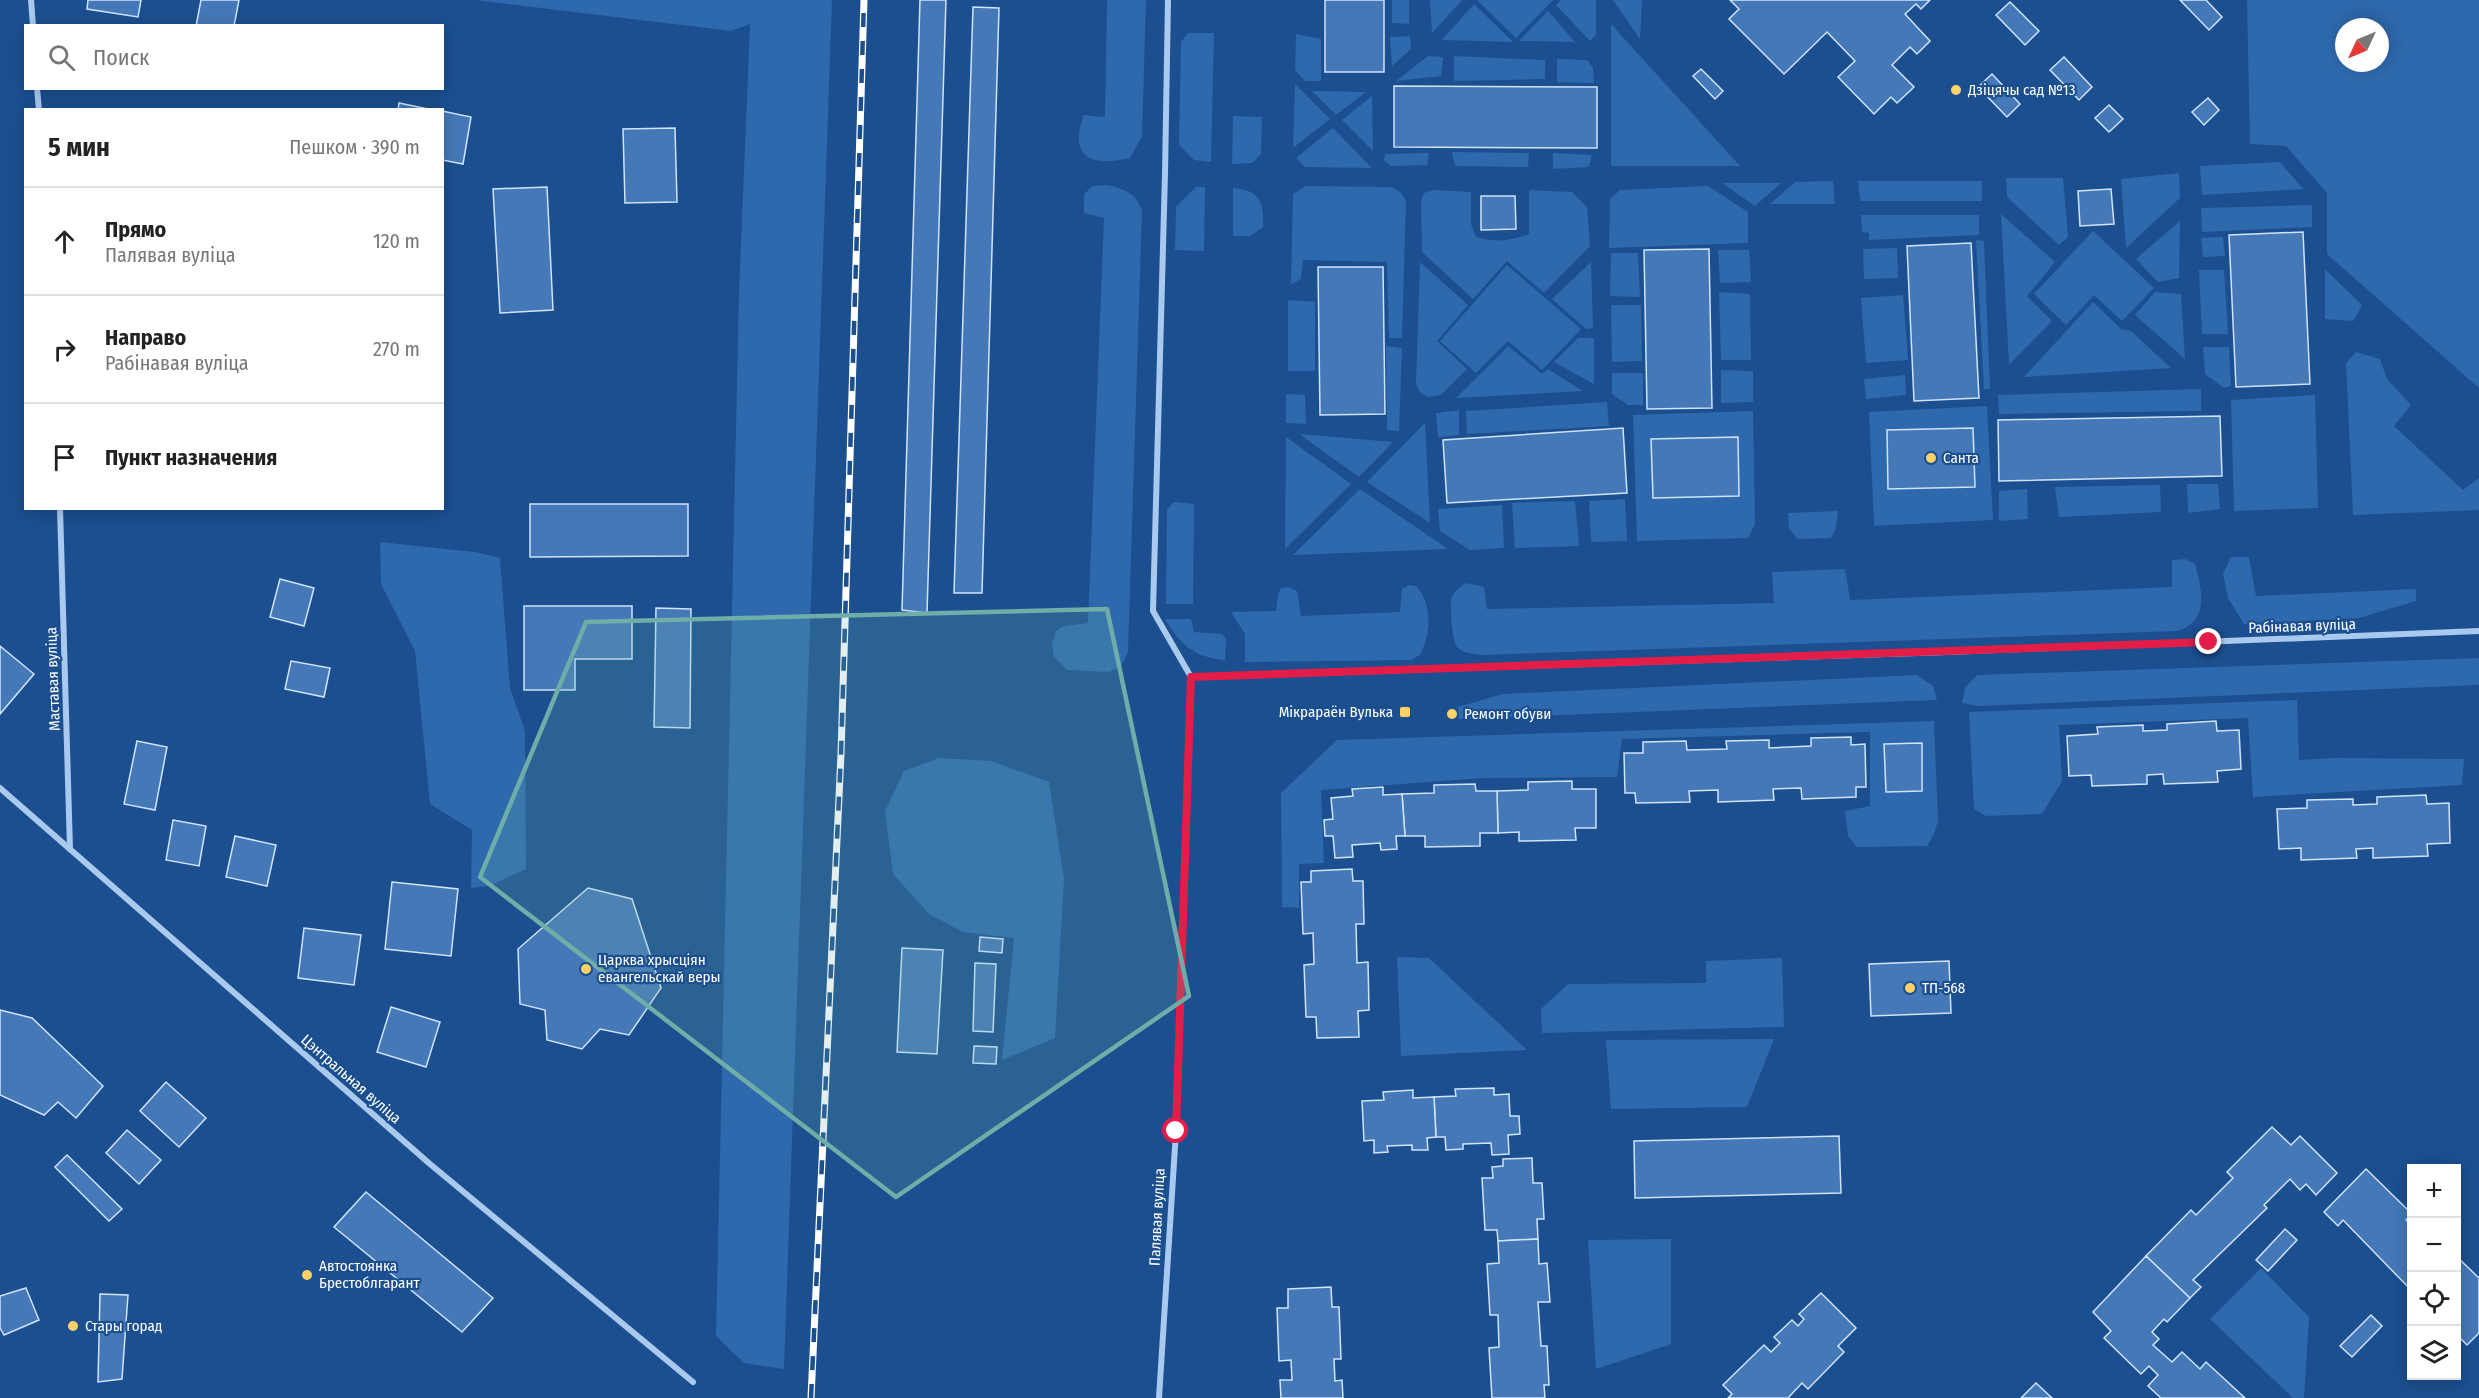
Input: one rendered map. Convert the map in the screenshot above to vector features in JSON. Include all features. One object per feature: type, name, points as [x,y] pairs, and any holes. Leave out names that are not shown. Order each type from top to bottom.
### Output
[{"type":"street","points":[[31,0],[33,24]]},
{"type":"street","points":[[1168,0],[1153,611],[1191,677]]},
{"type":"street","points":[[37,90],[39,108]]},
{"type":"street","name":"Маставая вуліца","points":[[60,510],[70,849]]},
{"type":"street","name":"Рабінавая вуліца","points":[[1191,677],[1983,651],[2479,631]]},
{"type":"street","name":"Палявая вуліца","points":[[1159,1398],[1176,1131],[1191,677]]},
{"type":"street","name":"Цэнтральная вуліца","points":[[0,788],[448,1179],[693,1382]]},
{"type":"street","points":[[0,798],[8,795]]},
{"type":"highlighted area","points":[[1107,609],[1189,996],[896,1197],[480,877],[586,622]]},
{"type":"shaded area","points":[[476,0],[832,0],[784,1369],[744,1363],[716,1336],[739,292],[750,24],[731,31]]},
{"type":"shaded area","points":[[1107,0],[1146,0],[1142,137],[1130,158],[1105,161],[1087,156],[1081,150],[1079,141],[1084,115],[1105,117]]},
{"type":"shaded area","points":[[1392,0],[1409,0],[1409,24],[1392,23]]},
{"type":"shaded area","points":[[1430,0],[1462,0],[1432,33]]},
{"type":"shaded area","points":[[1477,0],[1553,0],[1516,38]]},
{"type":"shaded area","points":[[1561,0],[1596,0],[1596,35],[1590,41],[1556,5]]},
{"type":"shaded area","points":[[1613,0],[1642,0],[1640,39]]},
{"type":"shaded area","points":[[2247,0],[2479,0],[2479,388],[2327,254],[2327,193],[2286,146],[2250,144]]},
{"type":"shaded area","points":[[1474,4],[1513,42],[1442,40]]},
{"type":"shaded area","points":[[1548,11],[1575,42],[1519,41]]},
{"type":"shaded area","points":[[1611,24],[1740,166],[1611,166]]},
{"type":"shaded area","points":[[1188,33],[1214,33],[1211,162],[1194,160],[1179,145],[1181,42]]},
{"type":"shaded area","points":[[1296,34],[1321,39],[1321,81],[1305,81],[1295,70]]},
{"type":"shaded area","points":[[1410,36],[1411,49],[1392,66],[1390,37]]},
{"type":"shaded area","points":[[1428,56],[1443,57],[1441,76],[1396,81]]},
{"type":"shaded area","points":[[1454,56],[1545,60],[1545,79],[1454,81]]},
{"type":"shaded area","points":[[1557,59],[1587,60],[1593,68],[1594,83],[1557,82]]},
{"type":"shaded area","points":[[1295,84],[1330,119],[1293,148]]},
{"type":"shaded area","points":[[1312,91],[1366,92],[1336,115]]},
{"type":"shaded area","points":[[1372,96],[1373,151],[1342,120]]},
{"type":"shaded area","points":[[1233,116],[1262,117],[1261,154],[1252,163],[1232,164]]},
{"type":"shaded area","points":[[1333,128],[1372,168],[1305,167],[1296,158]]},
{"type":"shaded area","points":[[1452,152],[1529,153],[1528,167],[1455,166]]},
{"type":"shaded area","points":[[1429,153],[1427,165],[1391,166],[1384,160],[1385,154]]},
{"type":"shaded area","points":[[1553,153],[1592,155],[1589,167],[1553,169]]},
{"type":"shaded area","points":[[2280,162],[2303,189],[2202,195],[2200,166]]},
{"type":"shaded area","points":[[2179,173],[2180,198],[2126,248],[2121,179]]},
{"type":"shaded area","points":[[2006,178],[2063,178],[2068,237],[2059,245],[2007,197]]},
{"type":"shaded area","points":[[1833,181],[1835,204],[1770,204],[1795,182]]},
{"type":"shaded area","points":[[1858,181],[1982,181],[1982,201],[1860,201]]},
{"type":"shaded area","points":[[1722,183],[1781,183],[1755,206]]},
{"type":"shaded area","points":[[1108,185],[1125,190],[1133,196],[1142,211],[1128,652],[1121,666],[1109,672],[1067,670],[1054,657],[1052,644],[1056,631],[1064,626],[1088,623],[1104,218],[1084,213],[1084,194],[1093,186]]},
{"type":"shaded area","points":[[1306,186],[1392,187],[1406,200],[1402,338],[1389,338],[1387,262],[1303,260],[1301,279],[1291,284],[1293,194]]},
{"type":"shaded area","points":[[1708,186],[1748,212],[1748,243],[1609,248],[1610,199],[1620,190]]},
{"type":"shaded area","points":[[1196,187],[1205,187],[1204,251],[1175,250],[1176,207]]},
{"type":"shaded area","points":[[1233,188],[1249,191],[1261,204],[1263,227],[1250,236],[1233,236]]},
{"type":"shaded area","points":[[1433,190],[1471,192],[1471,224],[1476,237],[1497,241],[1529,234],[1529,190],[1572,192],[1587,207],[1590,246],[1544,293],[1507,261],[1473,299],[1422,252],[1421,200],[1424,193]]},
{"type":"shaded area","points":[[2312,205],[2312,227],[2202,232],[2201,208]]},
{"type":"shaded area","points":[[2001,214],[2055,262],[2027,296],[2052,321],[2009,365]]},
{"type":"shaded area","points":[[1861,215],[1979,215],[1979,235],[1869,240],[1869,233],[1862,232]]},
{"type":"shaded area","points":[[2180,221],[2179,278],[2158,282],[2136,259]]},
{"type":"shaded area","points":[[2093,231],[2154,288],[2122,321],[2094,295],[2066,325],[2034,294]]},
{"type":"shaded area","points":[[2223,237],[2225,256],[2203,257],[2201,238]]},
{"type":"shaded area","points":[[1976,240],[1984,241],[1990,389],[1984,389]]},
{"type":"shaded area","points":[[1897,248],[1898,278],[1864,279],[1863,249]]},
{"type":"shaded area","points":[[1718,250],[1749,250],[1751,282],[1720,283]]},
{"type":"shaded area","points":[[1611,253],[1638,253],[1640,297],[1610,296]]},
{"type":"shaded area","points":[[1420,262],[1468,305],[1437,341],[1467,369],[1441,395],[1427,397],[1420,392],[1416,384]]},
{"type":"shaded area","points":[[1591,262],[1593,328],[1586,329],[1552,299]]},
{"type":"shaded area","points":[[1507,265],[1581,329],[1542,370],[1508,341],[1476,373],[1440,341]]},
{"type":"shaded area","points":[[2325,269],[2362,305],[2353,321],[2325,319]]},
{"type":"shaded area","points":[[2199,270],[2224,270],[2228,334],[2202,334]]},
{"type":"shaded area","points":[[1719,292],[1750,294],[1751,360],[1721,360]]},
{"type":"shaded area","points":[[2155,292],[2181,294],[2185,359],[2135,315]]},
{"type":"shaded area","points":[[1903,295],[1908,360],[1866,363],[1861,298]]},
{"type":"shaded area","points":[[1288,300],[1315,302],[1315,371],[1288,371]]},
{"type":"shaded area","points":[[2093,302],[2121,329],[2131,331],[2171,368],[2024,377]]},
{"type":"shaded area","points":[[1611,305],[1641,305],[1642,361],[1612,362]]},
{"type":"shaded area","points":[[1578,338],[1594,338],[1594,384],[1554,362]]},
{"type":"shaded area","points":[[1386,346],[1402,348],[1399,431],[1387,430]]},
{"type":"shaded area","points":[[1508,346],[1542,374],[1548,369],[1583,391],[1456,398]]},
{"type":"shaded area","points":[[2203,347],[2229,347],[2231,386],[2224,388],[2205,374]]},
{"type":"shaded area","points":[[2356,352],[2380,359],[2387,379],[2411,405],[2394,426],[2463,490],[2479,478],[2479,510],[2353,515],[2346,363]]},
{"type":"shaded area","points":[[1721,370],[1753,371],[1753,402],[1721,403]]},
{"type":"shaded area","points":[[1612,373],[1643,373],[1643,405],[1628,405],[1612,394]]},
{"type":"shaded area","points":[[1905,375],[1906,395],[1866,399],[1864,379]]},
{"type":"shaded area","points":[[2201,389],[2201,411],[1999,414],[1998,395]]},
{"type":"shaded area","points":[[1286,394],[1305,395],[1306,424],[1286,423]]},
{"type":"shaded area","points":[[2315,395],[2318,508],[2234,511],[2231,400]]},
{"type":"shaded area","points":[[1607,402],[1609,426],[1467,434],[1466,411]]},
{"type":"shaded area","points":[[1987,406],[1993,520],[1874,526],[1869,412]]},
{"type":"shaded area","points":[[1459,410],[1459,435],[1438,437],[1436,413]]},
{"type":"shaded area","points":[[1753,411],[1755,524],[1748,538],[1637,541],[1633,415]]},
{"type":"shaded area","points":[[1425,423],[1430,523],[1367,482]]},
{"type":"shaded area","points":[[1299,434],[1393,442],[1359,477]]},
{"type":"shaded area","points":[[1286,437],[1351,484],[1285,549]]},
{"type":"shaded area","points":[[2187,484],[2218,484],[2220,509],[2188,513]]},
{"type":"shaded area","points":[[2160,485],[2161,512],[2059,517],[2055,487]]},
{"type":"shaded area","points":[[1360,489],[1448,549],[1293,555]]},
{"type":"shaded area","points":[[2027,489],[2028,519],[1999,521],[1999,491]]},
{"type":"shaded area","points":[[1625,499],[1627,541],[1591,542],[1589,501]]},
{"type":"shaded area","points":[[1575,501],[1579,546],[1515,548],[1512,503]]},
{"type":"shaded area","points":[[1174,502],[1194,504],[1193,604],[1166,604],[1167,510]]},
{"type":"shaded area","points":[[1502,505],[1504,548],[1470,550],[1440,531],[1438,509]]},
{"type":"shaded area","points":[[1838,511],[1836,528],[1831,538],[1797,539],[1789,528],[1788,513]]},
{"type":"shaded area","points":[[380,542],[475,552],[500,558],[510,688],[525,731],[526,869],[489,886],[471,888],[472,830],[430,804],[415,651],[381,584]]},
{"type":"shaded area","points":[[2231,557],[2249,557],[2256,596],[2416,589],[2416,601],[2359,618],[2244,624],[2228,598],[2223,574]]},
{"type":"shaded area","points":[[2185,559],[2195,564],[2200,584],[2201,604],[2195,620],[2177,631],[1483,655],[1466,652],[1457,647],[1452,624],[1452,597],[1466,583],[1484,587],[1487,609],[1774,603],[1772,572],[1845,569],[1850,600],[2172,587],[2172,560]]},
{"type":"shaded area","points":[[1409,585],[1416,586],[1422,594],[1428,611],[1428,629],[1424,647],[1420,655],[1411,660],[1245,662],[1245,634],[1231,612],[1276,611],[1281,588],[1288,587],[1297,591],[1301,616],[1400,612],[1402,589]]},
{"type":"shaded area","points":[[1165,619],[1191,619],[1194,632],[1222,634],[1226,639],[1225,660],[1196,653],[1183,643]]},
{"type":"shaded area","points":[[2479,658],[2479,685],[1979,706],[1962,703],[1965,688],[1977,675]]},
{"type":"shaded area","points":[[1917,675],[1933,686],[1937,700],[1459,719],[1458,707],[1503,694]]},
{"type":"shaded area","points":[[2297,700],[2299,760],[2464,759],[2462,785],[2253,797],[2248,718],[2059,725],[2062,781],[2042,814],[1986,816],[1974,809],[1969,712]]},
{"type":"shaded area","points":[[1934,721],[1938,821],[1927,846],[1857,847],[1848,836],[1845,811],[1870,806],[1870,732],[1622,739],[1617,777],[1482,778],[1321,790],[1324,863],[1299,864],[1299,908],[1282,907],[1281,793],[1337,740]]},
{"type":"shaded area","points":[[939,758],[991,761],[1049,782],[1064,879],[1055,1038],[1002,1060],[1014,938],[963,932],[929,914],[893,874],[885,811],[904,771]]},
{"type":"shaded area","points":[[1397,957],[1429,958],[1527,1050],[1401,1056]]},
{"type":"shaded area","points":[[1782,958],[1784,1027],[1542,1033],[1541,1009],[1568,984],[1706,983],[1706,961]]},
{"type":"shaded area","points":[[1774,1039],[1747,1107],[1611,1109],[1606,1040]]},
{"type":"shaded area","points":[[1671,1239],[1671,1344],[1596,1369],[1588,1240]]},
{"type":"shaded area","points":[[2261,1268],[2309,1317],[2304,1398],[2293,1398],[2210,1319]]},
{"type":"building","points":[[88,0],[141,0],[138,17],[87,9]]},
{"type":"building","points":[[201,0],[239,0],[234,24],[196,24]]},
{"type":"building","points":[[920,0],[946,0],[927,613],[902,610]]},
{"type":"building","points":[[1325,0],[1384,0],[1384,72],[1325,72]]},
{"type":"building","points":[[1730,0],[1930,0],[1921,9],[1916,4],[1905,14],[1930,41],[1917,54],[1910,47],[1892,65],[1914,87],[1897,103],[1891,97],[1874,114],[1838,77],[1855,61],[1827,32],[1784,74],[1729,19],[1739,9]]},
{"type":"building","points":[[2180,0],[2206,0],[2222,17],[2209,30]]},
{"type":"building","points":[[2010,2],[2039,31],[2025,45],[1996,15]]},
{"type":"building","points":[[973,7],[999,8],[982,593],[954,593]]},
{"type":"building","points":[[2064,57],[2092,87],[2079,100],[2050,70]]},
{"type":"building","points":[[1701,69],[1723,91],[1715,99],[1693,76]]},
{"type":"building","points":[[1992,74],[2020,104],[2007,117],[1978,87]]},
{"type":"building","points":[[1394,86],[1597,87],[1597,148],[1394,147]]},
{"type":"building","points":[[2208,98],[2219,110],[2204,125],[2192,112]]},
{"type":"building","points":[[399,103],[423,108],[398,108]]},
{"type":"building","points":[[2109,105],[2123,119],[2109,132],[2095,118]]},
{"type":"building","points":[[444,111],[471,117],[463,164],[444,160]]},
{"type":"building","points":[[675,128],[677,202],[625,203],[623,129]]},
{"type":"building","points":[[547,187],[553,310],[500,313],[493,189]]},
{"type":"building","points":[[2111,189],[2114,224],[2080,226],[2078,191]]},
{"type":"building","points":[[1481,196],[1515,196],[1516,229],[1481,230]]},
{"type":"building","points":[[2303,232],[2310,384],[2236,387],[2229,235]]},
{"type":"building","points":[[1971,243],[1979,398],[1914,401],[1907,246]]},
{"type":"building","points":[[1709,249],[1712,408],[1647,409],[1644,250]]},
{"type":"building","points":[[1318,267],[1383,267],[1385,414],[1320,415]]},
{"type":"building","points":[[2220,416],[2222,476],[1999,481],[1998,420]]},
{"type":"building","points":[[1623,428],[1627,493],[1447,503],[1443,440]]},
{"type":"building","name":"Санта","points":[[1973,428],[1975,487],[1888,489],[1887,430]]},
{"type":"building","points":[[1738,437],[1739,496],[1653,498],[1651,439]]},
{"type":"building","points":[[530,504],[688,504],[688,556],[530,557]]},
{"type":"building","points":[[280,579],[314,588],[304,626],[270,617]]},
{"type":"building","points":[[524,606],[632,606],[632,659],[575,659],[575,690],[524,690]]},
{"type":"building","points":[[656,608],[691,609],[690,728],[654,727]]},
{"type":"building","points":[[0,646],[34,674],[0,714]]},
{"type":"building","points":[[291,661],[330,668],[324,697],[285,689]]},
{"type":"building","points":[[2216,721],[2217,731],[2239,730],[2241,769],[2217,771],[2218,782],[2164,784],[2163,774],[2147,775],[2147,784],[2092,786],[2091,775],[2069,776],[2067,736],[2098,734],[2097,727],[2143,725],[2143,731],[2167,730],[2167,724]]},
{"type":"building","points":[[1851,737],[1851,745],[1865,744],[1866,787],[1856,787],[1856,797],[1802,799],[1801,788],[1773,789],[1774,800],[1718,802],[1718,790],[1689,791],[1690,802],[1636,803],[1635,793],[1625,793],[1624,753],[1643,753],[1643,742],[1686,741],[1687,750],[1727,749],[1726,741],[1769,740],[1769,748],[1811,746],[1811,738]]},
{"type":"building","points":[[137,741],[167,747],[155,810],[124,804]]},
{"type":"building","points":[[1922,743],[1922,791],[1886,792],[1884,744]]},
{"type":"building","points":[[1572,781],[1572,789],[1596,789],[1596,828],[1575,828],[1576,840],[1519,841],[1519,832],[1498,833],[1497,791],[1528,790],[1528,782]]},
{"type":"building","points":[[1475,784],[1476,791],[1497,791],[1498,833],[1480,833],[1480,846],[1425,847],[1425,836],[1405,836],[1402,794],[1434,793],[1434,785]]},
{"type":"building","points":[[1383,787],[1383,795],[1402,794],[1405,836],[1396,836],[1397,849],[1381,850],[1380,843],[1352,845],[1353,857],[1335,858],[1333,836],[1325,836],[1324,820],[1333,819],[1331,798],[1353,796],[1352,789]]},
{"type":"building","points":[[2426,795],[2427,804],[2449,803],[2450,843],[2427,844],[2428,856],[2373,858],[2373,848],[2356,849],[2357,858],[2301,860],[2301,848],[2279,849],[2277,809],[2307,808],[2307,800],[2353,799],[2353,805],[2377,804],[2377,797]]},
{"type":"building","points":[[173,820],[206,826],[199,866],[166,860]]},
{"type":"building","points":[[235,836],[276,845],[267,886],[226,877]]},
{"type":"building","points":[[1352,869],[1353,881],[1363,881],[1364,924],[1356,924],[1357,963],[1368,962],[1369,1010],[1358,1011],[1359,1037],[1317,1038],[1316,1017],[1306,1017],[1304,965],[1314,964],[1313,933],[1303,934],[1301,882],[1311,882],[1311,871]]},
{"type":"building","points":[[392,882],[458,889],[451,956],[385,949]]},
{"type":"building","name":"Царква хрысціян евангельскай веры","points":[[588,888],[632,899],[661,988],[629,1035],[600,1029],[582,1049],[547,1040],[545,1010],[520,1004],[518,949]]},
{"type":"building","points":[[304,928],[361,935],[354,985],[298,978]]},
{"type":"building","points":[[980,937],[1003,939],[1002,953],[979,951]]},
{"type":"building","points":[[902,948],[943,950],[937,1054],[897,1052]]},
{"type":"building","name":"ТП-568","points":[[1949,961],[1951,1013],[1871,1016],[1869,964]]},
{"type":"building","points":[[975,963],[996,964],[993,1032],[973,1031]]},
{"type":"building","points":[[391,1007],[440,1022],[426,1067],[377,1052]]},
{"type":"building","points":[[0,1010],[32,1018],[103,1086],[76,1118],[58,1102],[44,1115],[0,1095]]},
{"type":"building","points":[[974,1046],[997,1047],[996,1064],[973,1063]]},
{"type":"building","points":[[166,1082],[206,1118],[179,1147],[140,1111]]},
{"type":"building","points":[[1494,1088],[1494,1095],[1509,1094],[1510,1116],[1519,1116],[1520,1134],[1508,1135],[1509,1154],[1492,1155],[1491,1143],[1463,1144],[1463,1149],[1446,1150],[1445,1137],[1436,1137],[1434,1097],[1456,1096],[1455,1089]]},
{"type":"building","points":[[1413,1090],[1413,1098],[1434,1097],[1436,1137],[1427,1138],[1428,1150],[1412,1150],[1412,1145],[1387,1146],[1388,1152],[1374,1153],[1374,1140],[1364,1141],[1362,1101],[1384,1100],[1383,1092]]},
{"type":"building","points":[[2272,1127],[2291,1145],[2300,1136],[2337,1173],[2316,1195],[2306,1184],[2300,1190],[2290,1179],[2264,1205],[2267,1208],[2193,1280],[2201,1287],[2190,1298],[2146,1256],[2191,1210],[2196,1215],[2233,1178],[2227,1172]]},
{"type":"building","points":[[127,1130],[161,1160],[139,1184],[106,1153]]},
{"type":"building","points":[[1839,1136],[1841,1193],[1635,1198],[1634,1141]]},
{"type":"building","points":[[67,1155],[122,1209],[109,1221],[55,1167]]},
{"type":"building","points":[[1532,1158],[1533,1183],[1542,1183],[1544,1219],[1537,1219],[1538,1239],[1498,1241],[1497,1230],[1485,1230],[1482,1178],[1493,1178],[1492,1167],[1503,1166],[1503,1159]]},
{"type":"building","points":[[2366,1169],[2407,1209],[2407,1286],[2343,1220],[2338,1226],[2324,1212]]},
{"type":"building","points":[[366,1192],[493,1298],[462,1332],[334,1227]]},
{"type":"building","points":[[2285,1229],[2297,1240],[2268,1271],[2256,1260]]},
{"type":"building","points":[[1538,1239],[1539,1264],[1547,1263],[1550,1302],[1538,1302],[1541,1346],[1547,1346],[1549,1385],[1544,1385],[1545,1398],[1492,1398],[1489,1348],[1499,1347],[1498,1315],[1490,1315],[1487,1264],[1499,1263],[1498,1241]]},
{"type":"building","points":[[2146,1256],[2190,1298],[2167,1322],[2164,1319],[2152,1332],[2159,1339],[2153,1345],[2172,1362],[2182,1352],[2200,1369],[2206,1362],[2245,1398],[2161,1398],[2148,1386],[2158,1375],[2149,1366],[2141,1374],[2104,1338],[2111,1331],[2093,1312]]},
{"type":"building","points":[[2461,1261],[2479,1278],[2479,1333],[2467,1345],[2461,1339]]},
{"type":"building","points":[[1331,1287],[1332,1307],[1339,1307],[1341,1359],[1334,1359],[1335,1381],[1342,1380],[1343,1398],[1281,1398],[1280,1380],[1292,1380],[1291,1360],[1279,1361],[1277,1308],[1288,1308],[1288,1289]]},
{"type":"building","points":[[26,1288],[39,1320],[4,1335],[0,1328],[0,1296]]},
{"type":"building","points":[[1821,1293],[1856,1328],[1838,1346],[1844,1352],[1808,1389],[1802,1383],[1788,1398],[1728,1398],[1732,1394],[1723,1385],[1764,1345],[1771,1352],[1780,1343],[1774,1337],[1792,1320],[1798,1326],[1804,1319],[1799,1314]]},
{"type":"building","points":[[100,1294],[128,1295],[122,1379],[98,1382]]},
{"type":"building","points":[[2371,1315],[2382,1326],[2352,1357],[2340,1346]]},
{"type":"building","points":[[2036,1383],[2052,1398],[2021,1398]]},
{"type":"railway","points":[[811,1398],[841,754],[864,0]]},
{"type":"place","name":"Дзіцячы сад №13","points":[[1956,90]]},
{"type":"place","name":"Санта","points":[[1931,458]]},
{"type":"place","name":"Мікрараён Вулька","points":[[1405,712]]},
{"type":"place","name":"Ремонт обуви","points":[[1452,714]]},
{"type":"place","name":"Царква хрысціян евангельскай веры","points":[[586,969]]},
{"type":"place","name":"ТП-568","points":[[1910,988]]},
{"type":"place","name":"Автостоянка Брестоблгарант","points":[[307,1275]]},
{"type":"place","name":"Стары горад","points":[[73,1326]]},
{"type":"route","points":[[1176,1131],[1191,677],[1403,672],[2209,642]]}]
